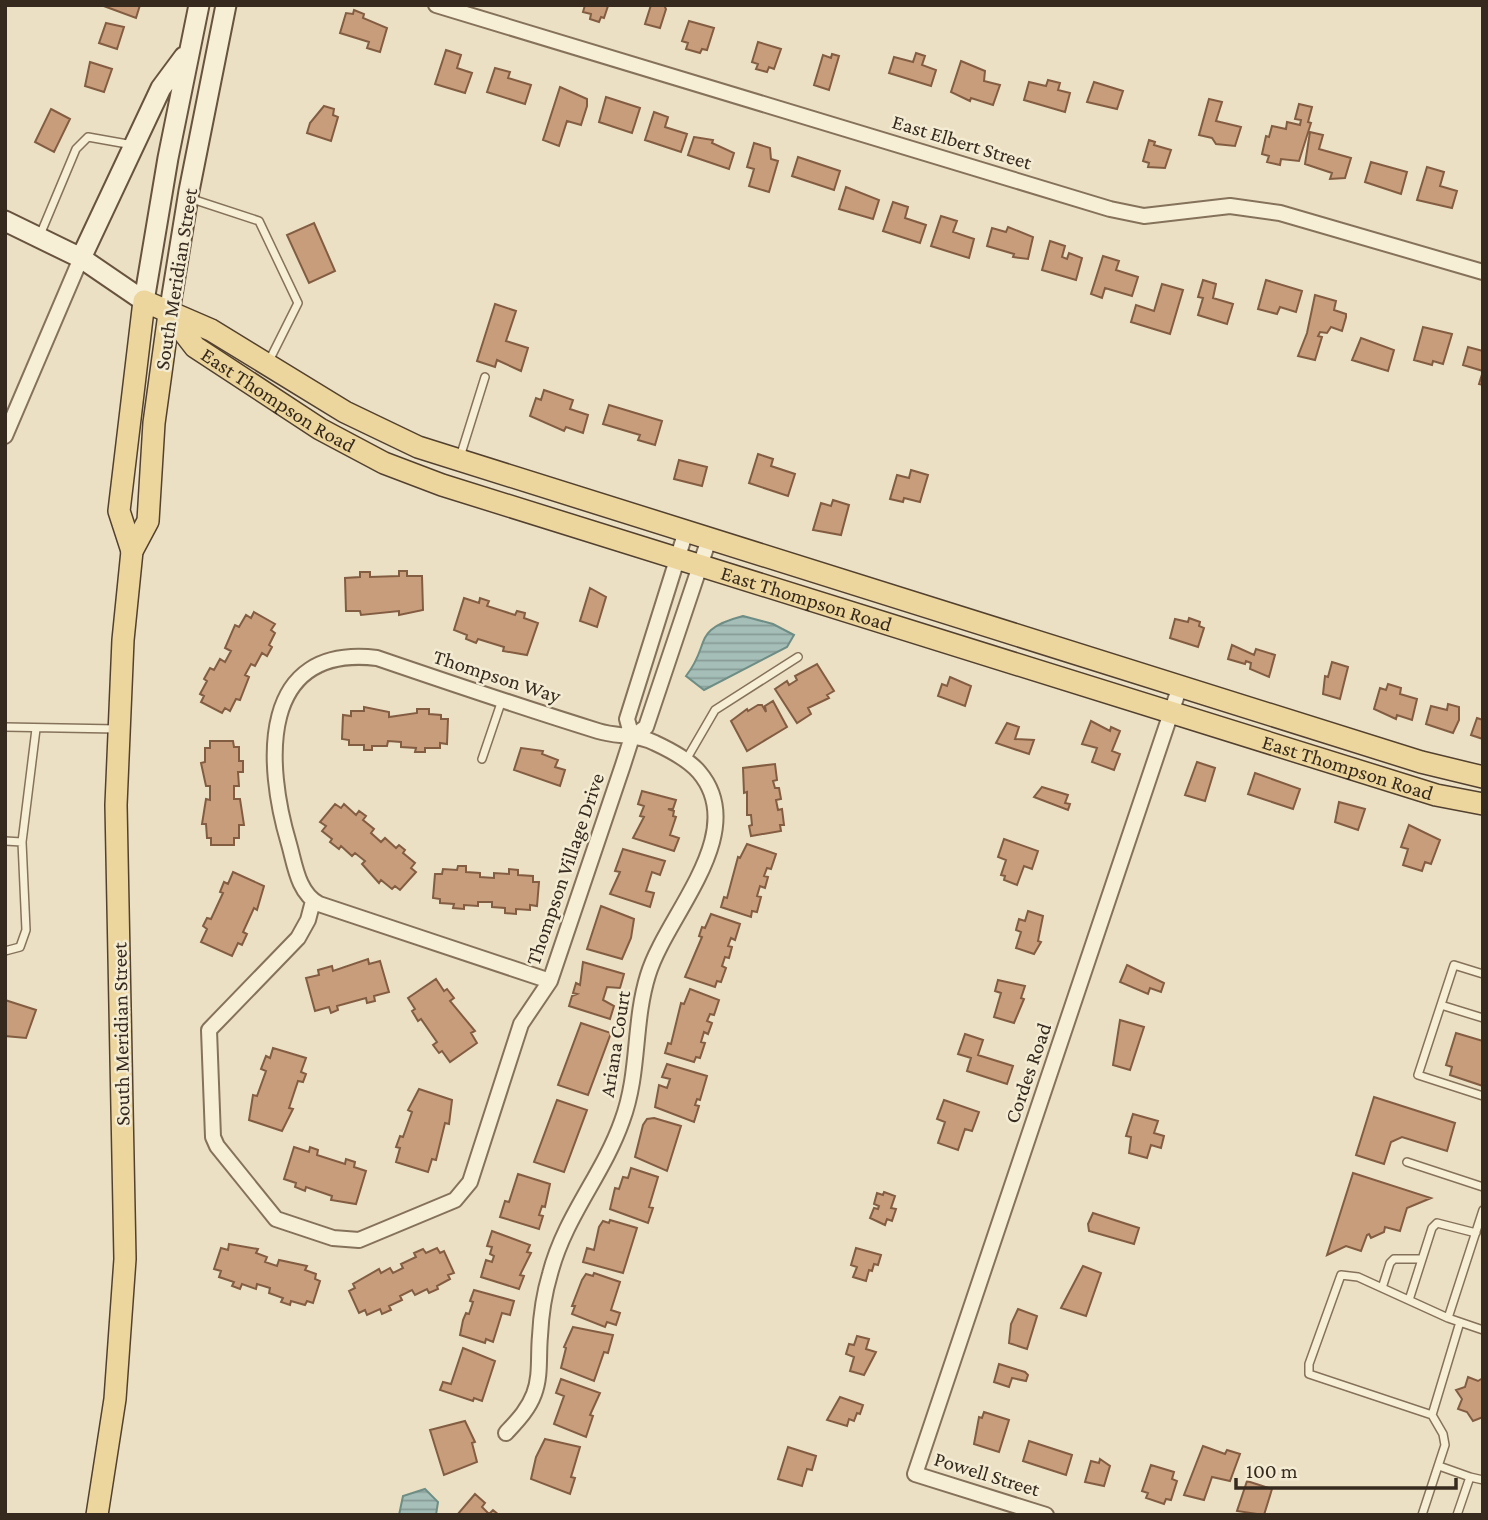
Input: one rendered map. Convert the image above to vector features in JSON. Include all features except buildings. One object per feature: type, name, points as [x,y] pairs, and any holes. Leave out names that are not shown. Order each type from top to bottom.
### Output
[{"type":"main road","name":"South Meridian Street","points":[[97,1515],[115,1399],[125,1259],[116,805],[118,729],[132,551],[119,511],[144,300],[199,5]]},
{"type":"main road","name":"South Meridian Street","points":[[132,551],[148,521],[154,423],[169,314],[188,198],[226,5]]},
{"type":"main road","name":"South Meridian Street","points":[[81,258],[161,88],[190,49]]},
{"type":"main road","name":"East Thompson Road","points":[[5,221],[81,258],[169,314],[211,330],[267,366],[389,435],[458,461],[1421,762],[1483,777]]},
{"type":"main road","name":"East Thompson Road","points":[[169,314],[195,347],[320,429],[384,463],[442,485],[1436,795],[1483,804]]},
{"type":"street","name":"East Elbert Street","points":[[436,5],[1110,209],[1151,216],[1230,206],[1267,211],[1483,272]]},
{"type":"street","name":"South Meridian Street","points":[[5,436],[81,258]]},
{"type":"street","name":"Thompson Village Drive","points":[[313,901],[308,920],[298,938],[209,1030],[210,1121],[217,1146],[270,1215],[333,1238],[359,1240],[455,1200],[463,1194],[470,1182],[521,1024],[550,981],[632,737],[627,719],[686,531]]},
{"type":"street","name":"Thompson Village Drive","points":[[632,737],[646,727],[709,538]]},
{"type":"street","name":"Thompson Way","points":[[313,901],[302,888],[280,810],[277,720],[286,694],[304,673],[321,663],[348,657],[376,658],[601,732],[632,737]]},
{"type":"street","name":"Cordes Road","points":[[915,1474],[1180,686]]},
{"type":"street","name":"Ariana Court","points":[[506,1433],[528,1407],[537,1382],[543,1306],[559,1246],[577,1205],[607,1155],[626,1111],[635,1071],[641,1004],[651,966],[666,930],[697,880],[714,836],[716,816],[704,779],[685,761],[657,743],[632,737]]},
{"type":"street","points":[[313,901],[550,981]]},
{"type":"street","name":"Powell Street","points":[[915,1474],[1046,1515]]},
{"type":"lane","points":[[40,236],[76,149],[88,137],[134,145]]},
{"type":"lane","points":[[188,198],[259,221],[298,303],[267,366]]},
{"type":"lane","points":[[458,461],[485,377]]},
{"type":"lane","points":[[685,761],[715,710],[798,657]]},
{"type":"lane","points":[[482,759],[502,700]]},
{"type":"lane","points":[[5,727],[118,729]]},
{"type":"lane","points":[[5,951],[20,947],[26,930],[22,842],[36,729]]},
{"type":"lane","points":[[5,841],[22,842]]},
{"type":"lane","points":[[1483,974],[1454,965],[1418,1075],[1483,1096]]},
{"type":"lane","points":[[1441,1005],[1483,1018]]},
{"type":"lane","points":[[1407,1162],[1483,1187]]},
{"type":"lane","points":[[1448,1318],[1483,1210]]},
{"type":"lane","points":[[1409,1300],[1432,1228],[1437,1223],[1476,1233]]},
{"type":"lane","points":[[1382,1288],[1390,1263],[1394,1259],[1422,1259]]},
{"type":"lane","points":[[1422,1515],[1445,1445],[1443,1434],[1432,1415],[1309,1374],[1310,1364],[1341,1275],[1358,1277],[1483,1331]]},
{"type":"lane","points":[[1432,1415],[1460,1322]]},
{"type":"lane","points":[[1439,1466],[1483,1480]]},
{"type":"lane","points":[[1457,1515],[1470,1477]]},
{"type":"water","points":[[743,616],[773,624],[794,635],[787,647],[704,690],[686,676],[694,665],[704,639],[715,627]]},
{"type":"water","points":[[425,1489],[438,1502],[436,1515],[399,1515],[403,1496]]}]
